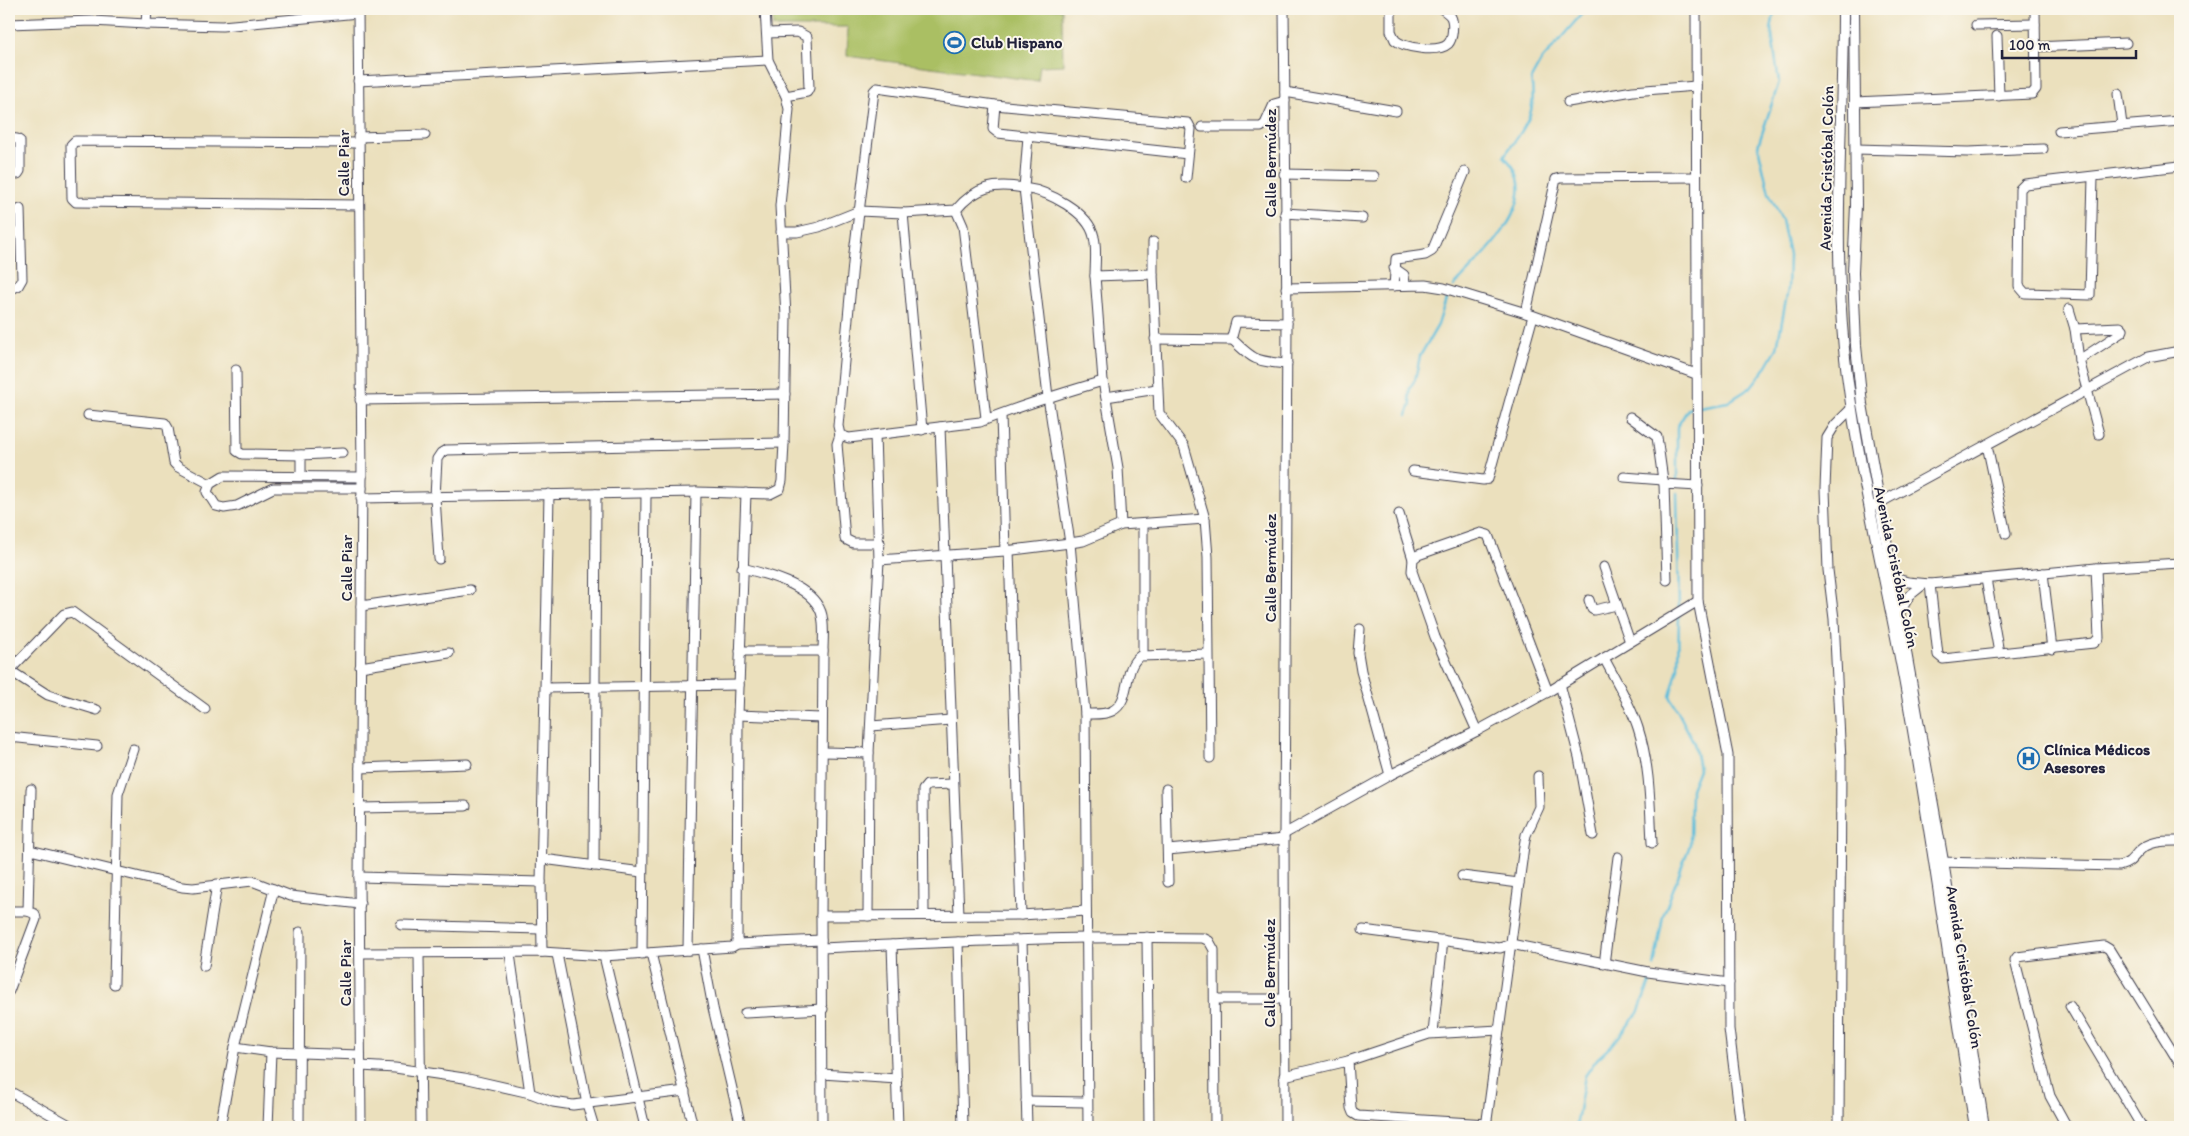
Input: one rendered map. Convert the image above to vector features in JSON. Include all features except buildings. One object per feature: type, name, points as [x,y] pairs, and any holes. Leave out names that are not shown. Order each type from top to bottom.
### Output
[{"type":"street","points":[[146,24],[147,9]]},
{"type":"street","points":[[362,477],[223,476],[210,484],[207,492],[210,500],[216,506],[224,508],[236,506],[273,488],[435,497],[696,492],[770,494],[780,489],[784,443],[786,316],[780,206],[789,109],[786,96],[768,60],[766,9]]},
{"type":"street","name":"Calle Bermúdez","points":[[1284,9],[1284,213],[1287,323],[1284,836],[1285,1127]]},
{"type":"street","points":[[1392,9],[1391,31],[1395,40],[1410,46],[1430,48],[1444,46],[1450,40],[1453,25],[1451,17],[1442,9]]},
{"type":"street","points":[[1696,9],[1698,601],[1728,755],[1729,1029],[1741,1127]]},
{"type":"street","name":"Avenida Cristóbal Colón","points":[[1843,9],[1839,267],[1844,347],[1851,409],[1874,506],[1894,578],[1939,862],[1984,1127]]},
{"type":"street","name":"Avenida Cristóbal Colón","points":[[1854,9],[1856,205],[1853,273],[1856,346],[1862,404],[1874,506],[1939,862],[1975,1127]]},
{"type":"street","points":[[1855,102],[2032,94],[2036,89],[2035,9]]},
{"type":"street","points":[[9,24],[92,21],[222,26],[358,11]]},
{"type":"street","name":"Calle Piar","points":[[358,11],[358,205],[362,477],[359,877],[361,1127]]},
{"type":"street","points":[[1976,24],[2035,24]]},
{"type":"street","points":[[767,33],[798,32],[807,37],[809,88],[806,92],[786,96]]},
{"type":"street","points":[[1997,36],[1999,96]]},
{"type":"street","points":[[2035,47],[2126,43]]},
{"type":"street","points":[[358,81],[768,60]]},
{"type":"street","points":[[1568,102],[1632,91],[1696,86]]},
{"type":"street","points":[[880,543],[853,543],[845,539],[838,444],[840,435],[838,426],[859,211],[875,89],[995,105],[1188,124],[1191,129],[1186,178]]},
{"type":"street","points":[[2118,94],[2122,125]]},
{"type":"street","points":[[1202,127],[1261,127],[1265,124],[1274,104],[1285,96],[1396,111]]},
{"type":"street","points":[[995,105],[993,129],[995,132],[1188,154]]},
{"type":"street","points":[[2059,130],[2180,121]]},
{"type":"street","points":[[358,205],[76,202],[72,198],[70,145],[75,141],[358,140],[425,135]]},
{"type":"street","points":[[1028,136],[1024,188],[1048,397],[1070,543],[1084,714],[1088,1127]]},
{"type":"street","points":[[9,138],[20,139],[20,173],[9,174]]},
{"type":"street","points":[[1856,149],[1968,152],[2043,149]]},
{"type":"street","points":[[2093,177],[2090,295],[2025,293],[2019,286],[2020,189],[2025,184],[2180,166]]},
{"type":"street","points":[[1394,286],[1394,260],[1398,257],[1425,255],[1432,251],[1465,172]]},
{"type":"street","points":[[1284,174],[1374,176]]},
{"type":"street","points":[[1413,471],[1488,479],[1529,315],[1556,180],[1560,178],[1696,177]]},
{"type":"street","points":[[782,232],[797,232],[819,227],[859,211],[903,213],[956,210],[972,196],[992,185],[1008,185],[1049,194],[1083,218],[1090,227],[1094,238],[1103,381],[1118,468],[1121,525]]},
{"type":"street","points":[[9,290],[18,286],[22,279],[20,208]]},
{"type":"street","points":[[956,210],[963,226],[986,418]]},
{"type":"street","points":[[903,213],[922,430]]},
{"type":"street","points":[[1284,213],[1362,218]]},
{"type":"street","points":[[9,231],[20,235]]},
{"type":"street","points":[[1153,242],[1159,412],[1163,420],[1184,446],[1205,519],[1210,758]]},
{"type":"street","points":[[1394,268],[1404,275],[1405,285]]},
{"type":"street","points":[[1096,276],[1153,274]]},
{"type":"street","points":[[1286,288],[1425,285],[1444,288],[1529,315],[1696,374]]},
{"type":"street","points":[[2069,309],[2099,434]]},
{"type":"street","points":[[1232,339],[1234,323],[1287,323]]},
{"type":"street","points":[[2075,329],[2120,327],[2123,330],[2080,360]]},
{"type":"street","points":[[1155,339],[1232,339],[1251,358],[1259,362],[1287,364]]},
{"type":"street","points":[[1874,506],[2148,357],[2180,351]]},
{"type":"street","points":[[236,370],[237,451],[242,454],[301,455],[343,453]]},
{"type":"street","points":[[840,435],[850,438],[980,422],[986,418],[1001,415],[1048,397],[1103,381]]},
{"type":"street","points":[[1106,397],[1157,389]]},
{"type":"street","points":[[360,400],[785,394]]},
{"type":"street","points":[[1839,1127],[1841,760],[1834,619],[1828,570],[1825,489],[1827,438],[1835,425],[1851,409]]},
{"type":"street","points":[[88,415],[160,421],[164,423],[168,428],[174,463],[210,484]]},
{"type":"street","points":[[1001,415],[1021,914]]},
{"type":"street","points":[[1630,417],[1657,437],[1664,482],[1667,580]]},
{"type":"street","points":[[940,427],[958,915]]},
{"type":"street","points":[[868,916],[869,754],[880,560],[874,435]]},
{"type":"street","points":[[439,559],[435,497],[437,459],[441,454],[449,450],[784,443]]},
{"type":"street","points":[[1987,445],[2006,534]]},
{"type":"street","points":[[301,455],[301,476]]},
{"type":"street","points":[[1624,477],[1698,486]]},
{"type":"street","points":[[688,950],[696,492]]},
{"type":"street","points":[[646,493],[642,872],[646,953],[685,1091],[693,1127]]},
{"type":"street","points":[[737,944],[738,715],[746,493]]},
{"type":"street","points":[[542,952],[541,882],[543,860],[549,494]]},
{"type":"street","points":[[594,866],[596,494]]},
{"type":"street","points":[[1399,514],[1413,560],[1412,571],[1435,637],[1476,731]]},
{"type":"street","points":[[880,560],[1070,543],[1083,541],[1121,525],[1205,519]]},
{"type":"street","points":[[1143,524],[1143,655]]},
{"type":"street","points":[[1413,560],[1418,555],[1481,533],[1488,535],[1548,692]]},
{"type":"street","points":[[1894,578],[1927,584],[2096,568],[2180,563]]},
{"type":"street","points":[[1604,567],[1630,642]]},
{"type":"street","points":[[742,568],[769,574],[786,581],[814,602],[822,613],[822,1127]]},
{"type":"street","points":[[1927,584],[1940,658],[2052,649],[2094,643],[2099,638],[2096,568]]},
{"type":"street","points":[[2043,573],[2052,649]]},
{"type":"street","points":[[1986,579],[1999,653]]},
{"type":"street","points":[[1899,614],[1909,596],[1927,584]]},
{"type":"street","points":[[361,606],[470,590]]},
{"type":"street","points":[[1589,600],[1594,610],[1617,605]]},
{"type":"street","points":[[1168,850],[1284,836],[1390,775],[1548,692],[1698,601]]},
{"type":"street","points":[[97,710],[48,695],[10,670],[64,614],[72,612],[206,709]]},
{"type":"street","points":[[1360,629],[1358,654],[1361,671],[1390,775]]},
{"type":"street","points":[[740,651],[823,651]]},
{"type":"street","points":[[360,667],[448,654]]},
{"type":"street","points":[[1084,714],[1108,713],[1117,707],[1122,700],[1133,663],[1143,655],[1208,654]]},
{"type":"street","points":[[1604,658],[1629,705],[1638,729],[1649,788],[1652,843]]},
{"type":"street","points":[[1560,684],[1579,757],[1593,835]]},
{"type":"street","points":[[546,688],[739,685]]},
{"type":"street","points":[[738,715],[822,718]]},
{"type":"street","points":[[871,726],[951,720]]},
{"type":"street","points":[[9,738],[97,746]]},
{"type":"street","points":[[114,984],[118,794],[133,749]]},
{"type":"street","points":[[823,752],[869,754]]},
{"type":"street","points":[[360,768],[467,764]]},
{"type":"street","points":[[1348,1061],[1351,1108],[1353,1113],[1358,1116],[1486,1126],[1526,835],[1539,807],[1538,776]]},
{"type":"street","points":[[924,915],[923,790],[927,786],[952,784]]},
{"type":"street","points":[[28,911],[30,789]]},
{"type":"street","points":[[1166,789],[1168,882]]},
{"type":"street","points":[[360,808],[466,806]]},
{"type":"street","points":[[1939,862],[2119,866],[2126,864],[2150,844],[2162,841],[2180,841]]},
{"type":"street","points":[[30,850],[182,887],[193,888],[252,881],[274,890],[304,898],[360,904]]},
{"type":"street","points":[[1604,964],[1618,857]]},
{"type":"street","points":[[543,860],[642,872]]},
{"type":"street","points":[[1462,876],[1519,883]]},
{"type":"street","points":[[359,877],[541,882]]},
{"type":"street","points":[[204,966],[217,884]]},
{"type":"street","points":[[220,1127],[235,1047],[274,890]]},
{"type":"street","points":[[9,911],[28,911],[34,914],[36,919],[9,991]]},
{"type":"street","points":[[821,916],[1021,914],[1086,911]]},
{"type":"street","points":[[401,925],[541,929]]},
{"type":"street","points":[[1363,930],[1500,948],[1511,944],[1648,972],[1729,983]]},
{"type":"street","points":[[299,1127],[300,932]]},
{"type":"street","points":[[360,954],[510,954],[542,952],[604,956],[732,947],[737,944],[892,944],[1147,937],[1203,938],[1210,941],[1214,950],[1216,999],[1215,1127]]},
{"type":"street","points":[[1147,937],[1149,1127]]},
{"type":"street","points":[[1022,940],[1027,1127]]},
{"type":"street","points":[[1433,1033],[1443,940]]},
{"type":"street","points":[[958,942],[963,1127]]},
{"type":"street","points":[[892,944],[898,1127]]},
{"type":"street","points":[[2068,1127],[2050,1096],[2016,966],[2015,960],[2017,957],[2104,946],[2109,949],[2180,1064]]},
{"type":"street","points":[[702,949],[713,1008],[741,1127]]},
{"type":"street","points":[[419,954],[421,1127]]},
{"type":"street","points":[[510,954],[530,1093]]},
{"type":"street","points":[[557,954],[587,1104],[594,1127]]},
{"type":"street","points":[[604,956],[645,1127]]},
{"type":"street","points":[[1216,999],[1285,999]]},
{"type":"street","points":[[2070,1006],[2142,1127]]},
{"type":"street","points":[[744,1013],[823,1009]]},
{"type":"street","points":[[1284,1076],[1348,1061],[1433,1033],[1499,1030]]},
{"type":"street","points":[[235,1047],[271,1052],[360,1055]]},
{"type":"street","points":[[268,1127],[271,1052]]},
{"type":"street","points":[[360,1066],[420,1071],[464,1078],[530,1093],[553,1102],[573,1105],[685,1091]]},
{"type":"street","points":[[822,1074],[896,1079]]},
{"type":"street","points":[[9,1091],[73,1127]]},
{"type":"street","points":[[1026,1101],[1087,1102]]},
{"type":"green space","name":"Club Hispano","points":[[773,9],[1062,9],[1063,65],[1040,66],[1038,81],[847,56],[848,27],[773,27]]},
{"type":"waterway","points":[[1454,286],[1487,251],[1509,222],[1516,207],[1519,192],[1518,178],[1504,156],[1518,138],[1531,112],[1533,102],[1531,79],[1541,61],[1586,9]]},
{"type":"waterway","points":[[1677,480],[1677,427],[1688,409],[1728,402],[1750,388],[1765,369],[1777,348],[1788,289],[1789,255],[1782,220],[1769,193],[1758,146],[1779,82],[1771,29],[1775,9]]},
{"type":"waterway","points":[[1407,415],[1411,404],[1409,397],[1410,387],[1415,380],[1420,356],[1438,325],[1447,296]]},
{"type":"waterway","points":[[1677,493],[1679,609]]},
{"type":"waterway","points":[[1654,966],[1663,916],[1690,845],[1691,789],[1699,769],[1694,743],[1670,696],[1678,668],[1679,614]]},
{"type":"waterway","points":[[1576,1127],[1585,1076],[1597,1059],[1612,1045],[1638,1013],[1652,977]]},
{"type":"place","name":"Club Hispano","points":[[955,42]]},
{"type":"place","name":"Clínica Médicos Asesores","points":[[2028,758]]}]
